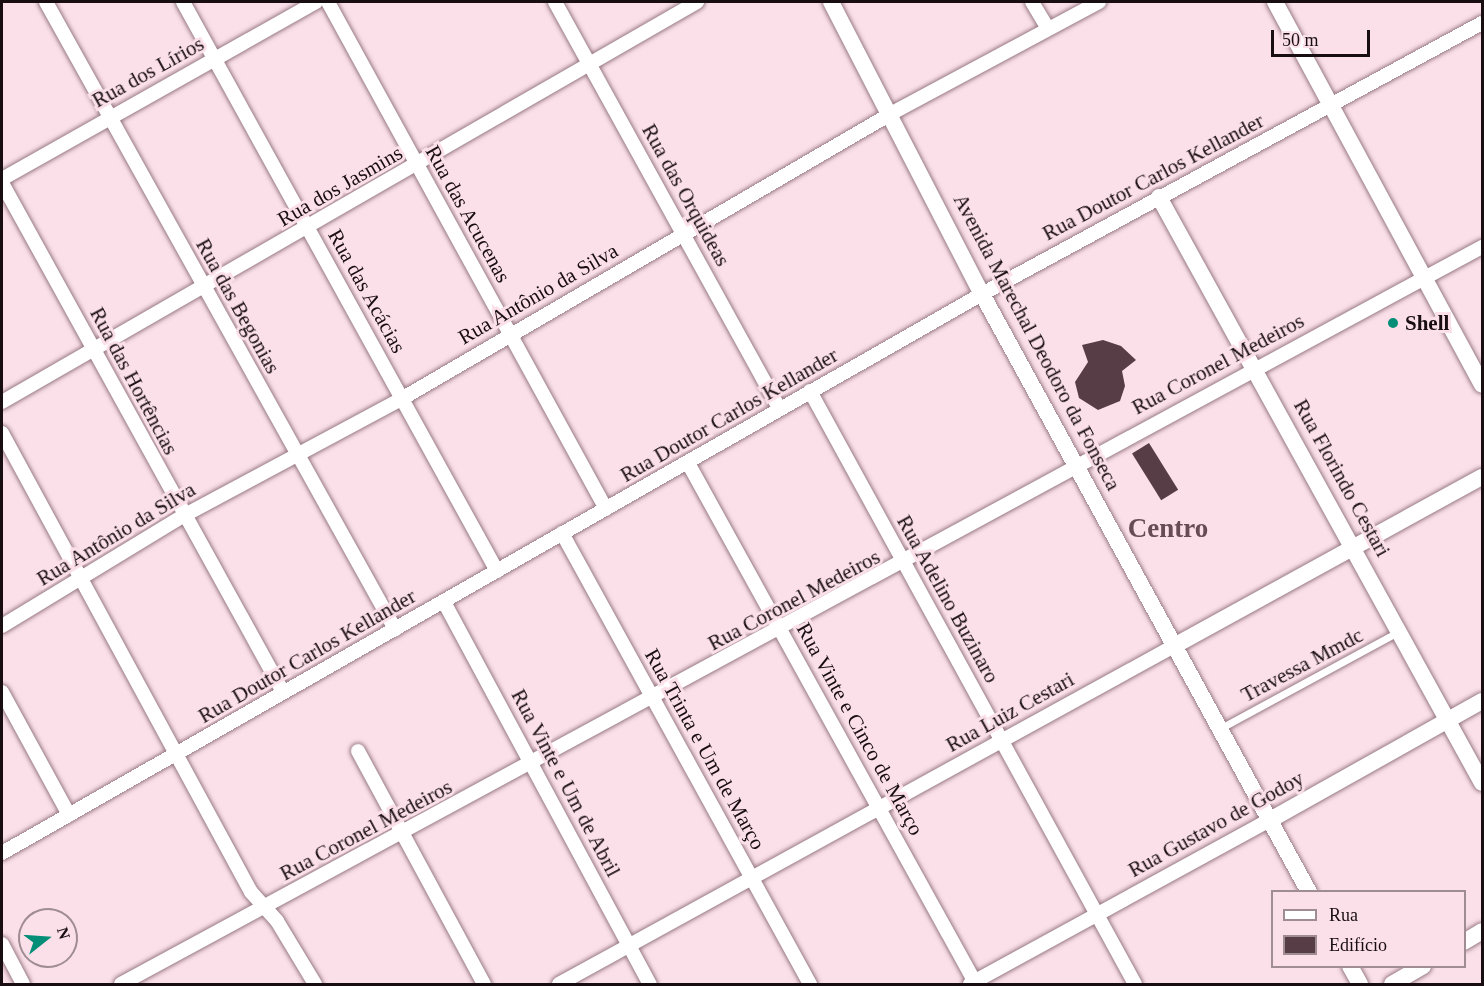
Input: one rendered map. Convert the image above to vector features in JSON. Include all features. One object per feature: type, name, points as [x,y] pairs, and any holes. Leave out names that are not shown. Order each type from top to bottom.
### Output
[{"type":"street","name":"Rua das Begonias","points":[[46,2],[204,290],[395,629]]},
{"type":"street","name":"Rua das Acácias","points":[[183,2],[497,571]]},
{"type":"street","name":"Rua dos Lírios","points":[[2,181],[316,2]]},
{"type":"street","name":"Rua das Acucenas","points":[[328,2],[606,509]]},
{"type":"street","name":"Rua das Orquideas","points":[[555,2],[780,409]]},
{"type":"street","name":"Rua dos Jasmins","points":[[2,402],[204,290],[589,63],[697,2]]},
{"type":"street","name":"Avenida Marechal Deodoro da Fonseca","points":[[831,2],[892,113],[982,294],[1308,890]]},
{"type":"street","points":[[1032,2],[1048,29]]},
{"type":"street","name":"Rua Antônio da Silva","points":[[2,626],[183,516],[403,398],[892,113],[1099,2]]},
{"type":"street","points":[[1275,2],[1482,385]]},
{"type":"street","name":"Rua Doutor Carlos Kellander","points":[[2,853],[176,756],[284,692],[982,294],[1159,196],[1482,23]]},
{"type":"street","name":"Rua das Hortências","points":[[2,181],[183,516],[284,692]]},
{"type":"street","name":"Rua Florindo Cestari","points":[[1159,196],[1401,631],[1482,783]]},
{"type":"street","name":"Rua Coronel Medeiros","points":[[121,984],[533,766],[905,564],[1254,367],[1482,247]]},
{"type":"street","name":"Rua Adelino Buzinaro","points":[[810,391],[1135,984]]},
{"type":"street","points":[[2,433],[176,756],[265,907],[315,984]]},
{"type":"street","name":"Rua Vinte e Cinco de Março","points":[[688,463],[880,809],[974,984]]},
{"type":"street","name":"Rua Luiz Cestari","points":[[559,984],[1482,477]]},
{"type":"street","name":"Rua Trinta e Um de Março","points":[[562,533],[810,984]]},
{"type":"street","name":"Rua Vinte e Um de Abril","points":[[444,602],[650,984]]},
{"type":"street","points":[[2,692],[69,815]]},
{"type":"street","name":"Rua Gustavo de Godoy","points":[[974,984],[1482,701]]},
{"type":"street","points":[[358,751],[484,984]]},
{"type":"street","points":[[1466,941],[1482,932]]},
{"type":"street","points":[[2,944],[23,984]]},
{"type":"street","points":[[1351,968],[1360,984]]},
{"type":"street","points":[[1392,984],[1420,968]]},
{"type":"street","points":[[146,972],[153,984]]},
{"type":"lane","name":"Travessa Mmdc","points":[[1220,729],[1401,631]]},
{"type":"building","points":[[1103,340],[1121,346],[1136,360],[1122,371],[1125,386],[1120,401],[1098,410],[1079,398],[1075,382],[1088,362],[1082,345]]},
{"type":"building","points":[[1149,443],[1178,490],[1161,500],[1132,454]]},
{"type":"place","name":"Shell","points":[[1393,323]]},
{"type":"district","name":"Centro","points":[[1168,529]]}]
